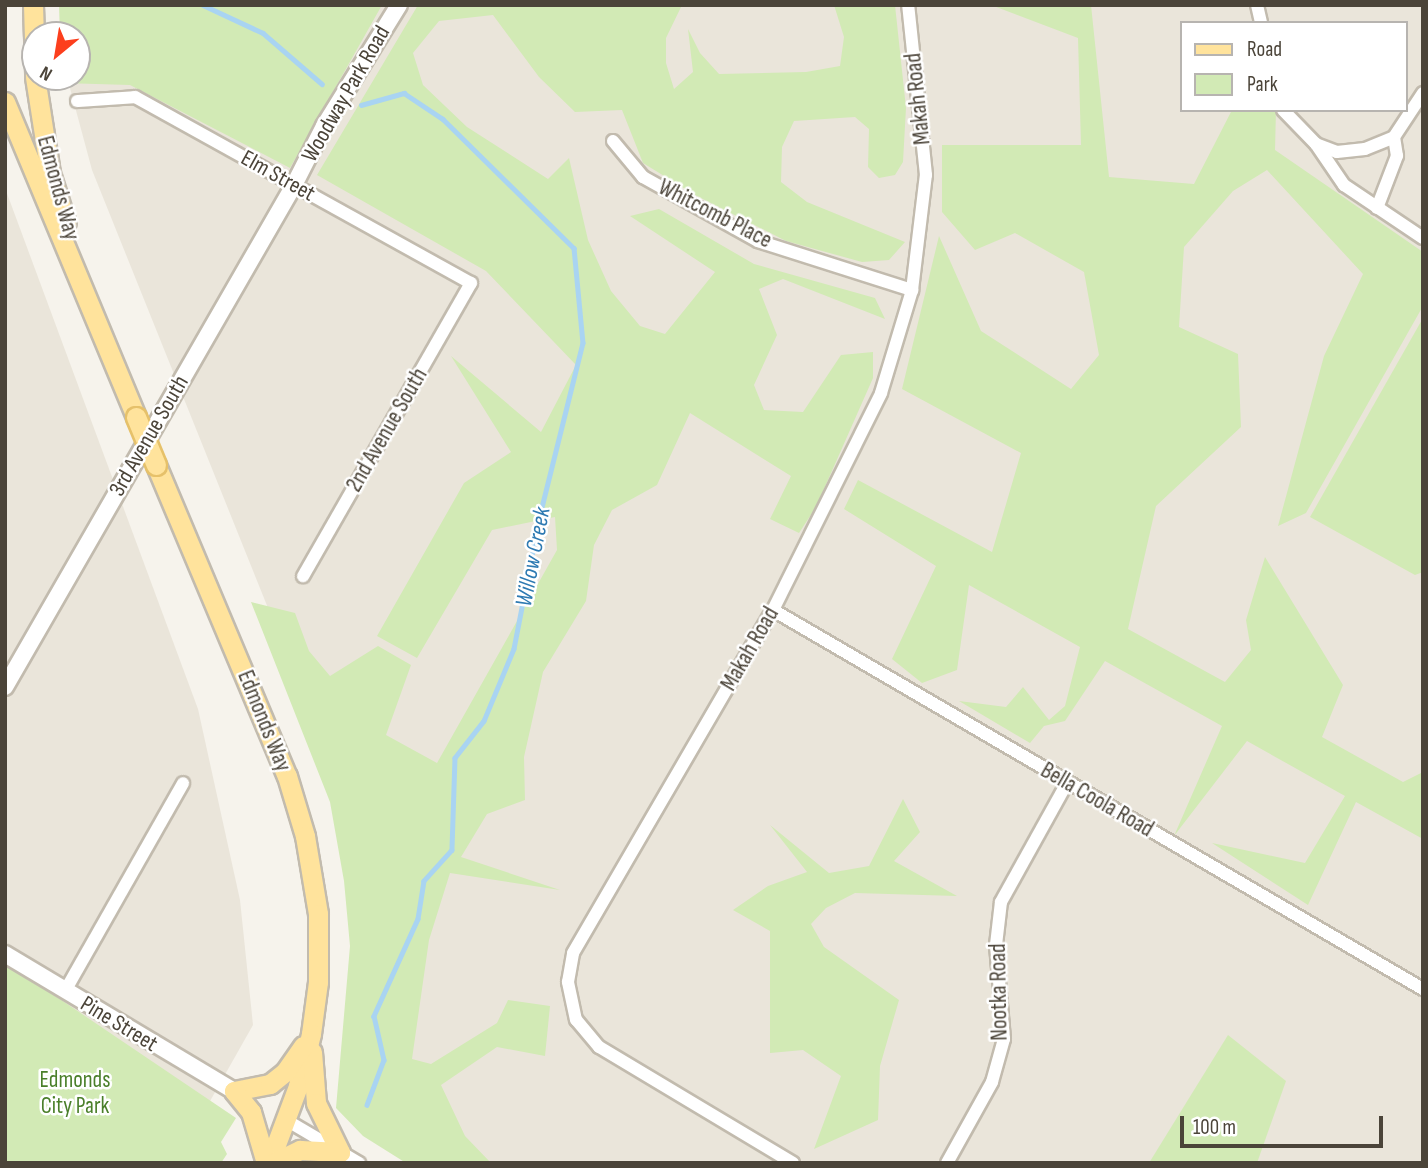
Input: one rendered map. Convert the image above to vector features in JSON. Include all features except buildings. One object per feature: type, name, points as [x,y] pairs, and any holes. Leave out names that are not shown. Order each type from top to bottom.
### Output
[{"type":"main road","name":"Edmonds Way","points":[[37,91],[50,173],[88,298]]},
{"type":"main road","name":"Edmonds Way","points":[[5,102],[287,776],[305,836],[318,914],[318,982],[311,1034],[286,1120],[270,1163]]},
{"type":"main road","points":[[311,1034],[316,1103],[340,1152],[300,1150],[270,1163],[251,1112],[234,1091],[270,1084],[285,1072],[311,1034]]},
{"type":"street","name":"Woodway Park Road","points":[[294,185],[343,93],[399,5]]},
{"type":"street","name":"Makah Road","points":[[793,1163],[615,1059],[576,1020],[568,997],[573,953],[773,610],[881,393],[912,290],[926,176],[908,5]]},
{"type":"street","points":[[1316,144],[1337,152],[1365,149],[1394,137],[1423,93]]},
{"type":"street","name":"Elm Street","points":[[77,101],[135,97],[471,283]]},
{"type":"street","points":[[1285,112],[1316,144],[1344,185],[1423,238]]},
{"type":"street","points":[[1377,208],[1397,156],[1394,137]]},
{"type":"street","name":"Whitcomb Place","points":[[613,141],[643,177],[758,241],[912,290]]},
{"type":"street","name":"3rd Avenue South","points":[[5,687],[294,185]]},
{"type":"street","name":"2nd Avenue South","points":[[303,576],[471,283]]},
{"type":"street","name":"Bella Coola Road","points":[[773,610],[1423,989]]},
{"type":"street","points":[[65,991],[183,783]]},
{"type":"street","name":"Nootka Road","points":[[947,1163],[992,1082],[1004,1039],[996,945],[1001,902],[1067,783]]},
{"type":"street","name":"Pine Street","points":[[5,954],[234,1091]]},
{"type":"street","points":[[286,1120],[359,1163]]},
{"type":"shaded area","points":[[64,5],[1423,5],[1423,1163],[442,1163],[411,1145],[321,740],[92,170],[71,91],[91,91],[91,21],[63,21]]},
{"type":"shaded area","points":[[5,188],[198,709],[240,900],[253,1025],[175,1163],[5,1163]]},
{"type":"green space","points":[[59,5],[382,5],[290,168],[130,85],[91,84],[91,21],[60,21]]},
{"type":"green space","points":[[418,5],[682,5],[666,38],[666,63],[674,89],[693,72],[688,29],[700,53],[719,74],[806,72],[840,66],[844,37],[834,5],[895,5],[906,108],[903,162],[895,175],[879,178],[868,167],[869,129],[855,117],[794,121],[782,147],[781,182],[807,202],[905,242],[889,260],[862,262],[786,241],[695,195],[643,163],[622,110],[575,112],[539,77],[493,15],[439,21],[413,53],[423,85],[467,127],[548,179],[569,158],[588,240],[611,291],[640,326],[665,334],[715,272],[630,216],[659,209],[754,264],[875,298],[885,319],[783,279],[759,289],[777,335],[754,385],[764,410],[803,412],[841,355],[873,352],[873,378],[816,507],[799,533],[770,519],[791,476],[690,413],[657,485],[612,510],[594,545],[586,601],[543,672],[524,757],[525,800],[487,814],[461,857],[560,890],[450,873],[429,940],[412,1059],[431,1064],[497,1023],[508,1000],[550,1006],[545,1056],[497,1047],[441,1085],[465,1136],[491,1163],[406,1163],[363,1136],[336,1108],[350,946],[344,881],[330,802],[251,602],[295,613],[309,651],[330,676],[378,646],[411,665],[386,735],[437,763],[557,550],[555,517],[492,530],[417,658],[377,636],[464,483],[511,452],[451,356],[541,432],[576,365],[486,271],[317,175]]},
{"type":"green space","points":[[991,5],[1091,5],[1109,177],[1194,184],[1231,112],[1276,112],[1275,150],[1423,252],[1423,306],[1306,513],[1278,526],[1324,356],[1363,274],[1267,170],[1233,191],[1184,247],[1179,327],[1238,354],[1241,427],[1156,506],[1128,629],[1225,682],[1251,650],[1246,620],[1265,557],[1343,685],[1322,737],[1403,782],[1423,772],[1423,839],[1356,802],[1308,905],[1212,843],[1305,863],[1345,796],[1247,741],[1174,836],[1222,726],[1105,661],[1065,721],[1044,726],[1030,743],[959,701],[1006,707],[1023,687],[1049,720],[1065,706],[1080,647],[969,585],[957,670],[922,683],[892,659],[936,566],[844,509],[858,480],[992,552],[1021,453],[902,389],[939,236],[981,331],[1071,389],[1099,355],[1084,272],[1015,233],[975,250],[942,212],[942,145],[1081,145],[1078,38]]},
{"type":"green space","points":[[1423,318],[1423,572],[1415,575],[1310,517]]},
{"type":"green space","points":[[903,799],[920,832],[894,861],[957,896],[855,893],[826,908],[811,924],[824,947],[899,1000],[880,1066],[878,1120],[814,1149],[841,1076],[803,1050],[770,1053],[770,931],[733,910],[768,886],[807,872],[770,825],[829,873],[869,866]]},
{"type":"green space","name":"Edmonds City Park","points":[[5,962],[236,1118],[221,1142],[227,1154],[221,1163],[5,1163]]},
{"type":"green space","points":[[1228,1035],[1286,1081],[1257,1163],[1149,1163]]},
{"type":"waterway","name":"Willow Creek","points":[[203,5],[263,33],[322,84]]},
{"type":"waterway","name":"Willow Creek","points":[[361,105],[404,93],[443,119],[574,248],[583,343],[540,515],[514,649],[484,721],[455,758],[452,850],[424,881],[418,919],[374,1016],[384,1060],[367,1105]]}]
